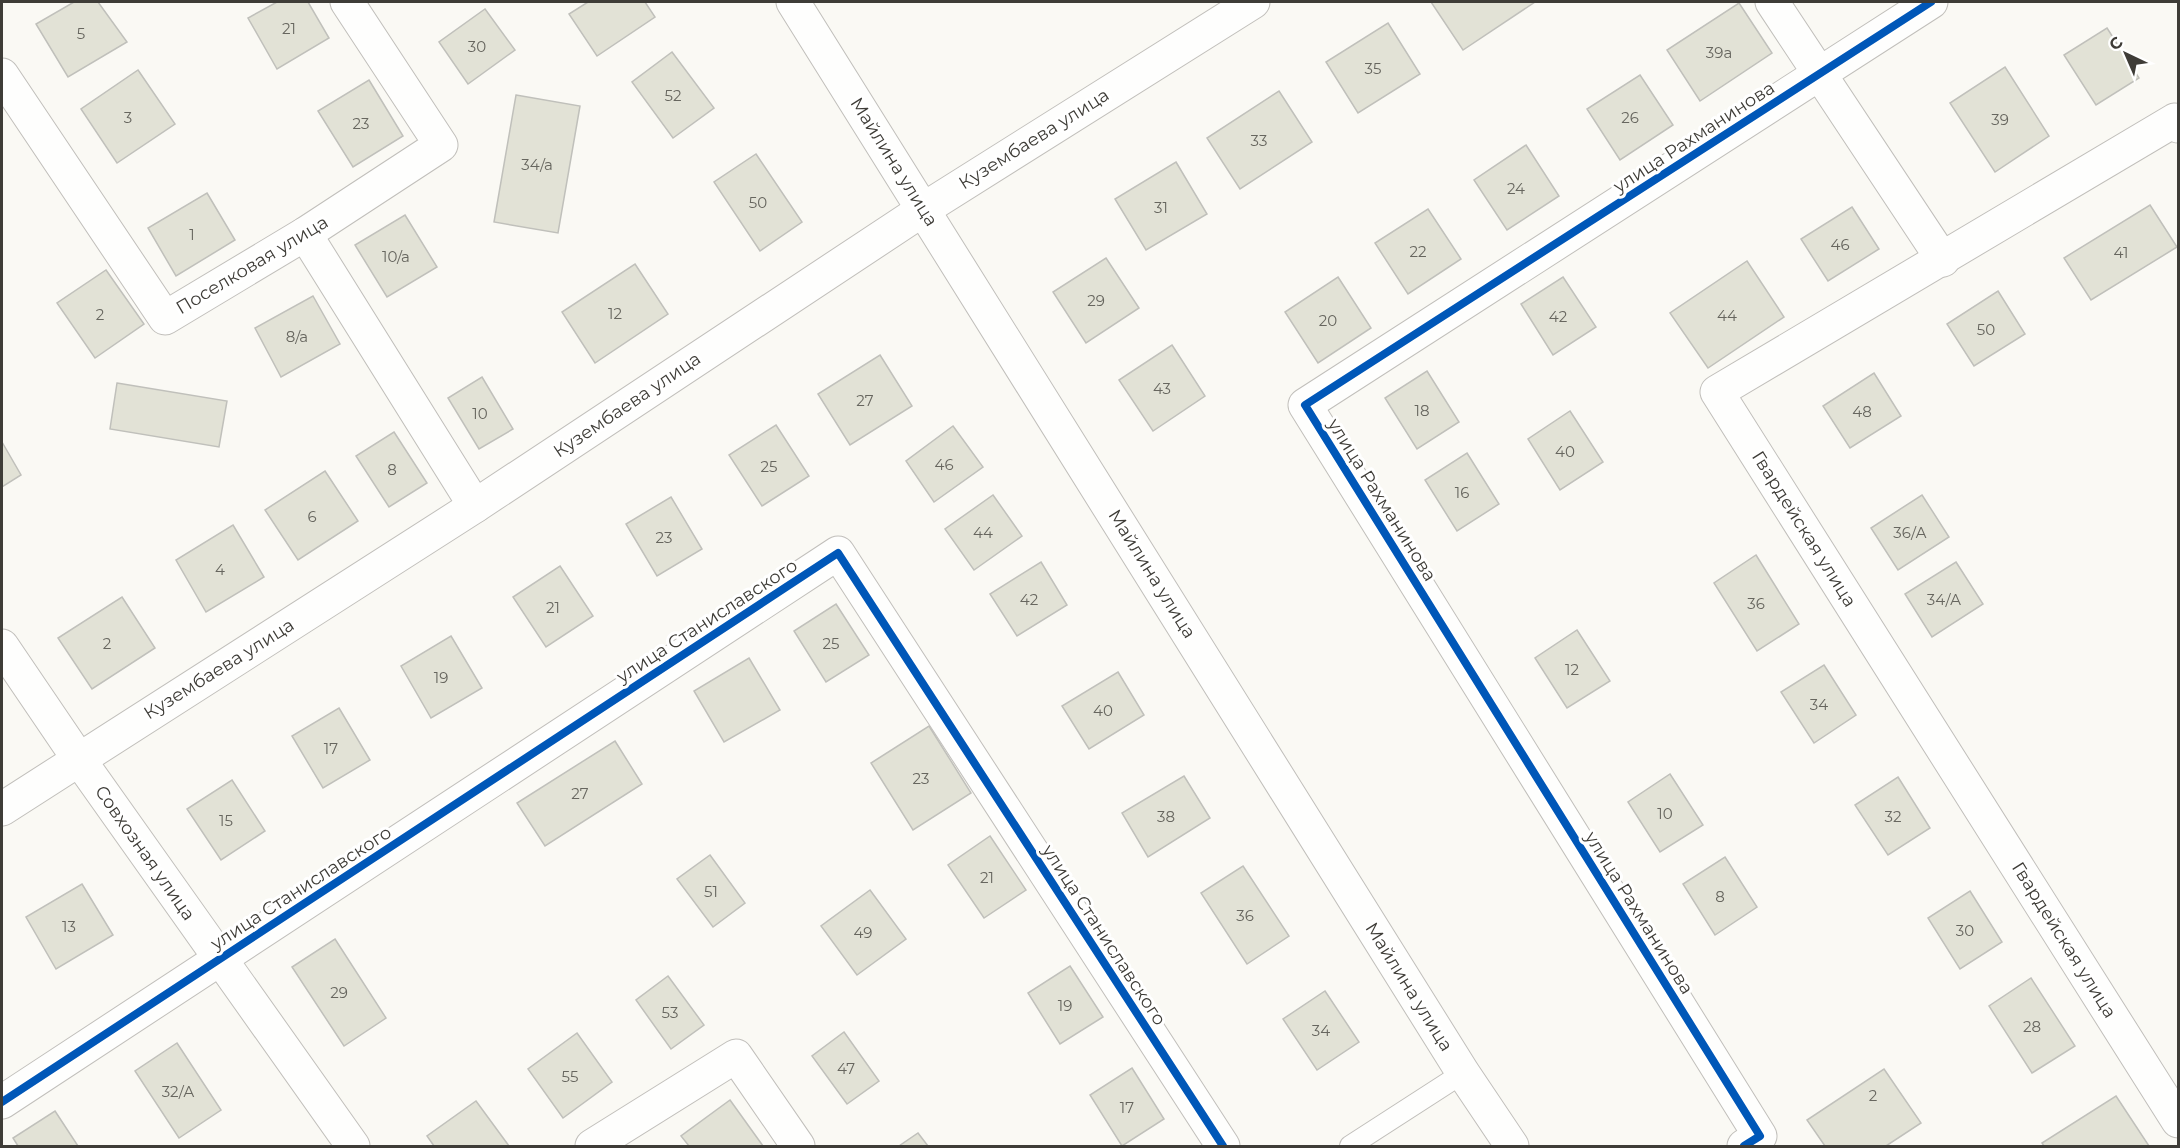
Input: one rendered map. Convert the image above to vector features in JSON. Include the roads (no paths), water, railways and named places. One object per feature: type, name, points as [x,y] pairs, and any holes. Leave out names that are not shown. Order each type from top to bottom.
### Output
[{"type":"street","name":"Поселковая улица","points":[[2,75],[165,318],[305,234],[441,145],[347,2]]},
{"type":"street","name":"Майлина улица","points":[[793,2],[1463,1073],[1512,1146]]},
{"type":"street","name":"Кузембаева улица","points":[[2,809],[78,758],[475,506],[924,209],[1253,2]]},
{"type":"street","points":[[1772,2],[1942,260]]},
{"type":"street","name":"улица Рахманинова","points":[[1744,1146],[1760,1136],[1305,405],[1931,2]]},
{"type":"street","name":"Гвардейская улица","points":[[2178,126],[2175,120],[1717,392],[2178,1121]]},
{"type":"street","points":[[305,234],[475,506]]},
{"type":"street","name":"улица Станиславского","points":[[2,1102],[838,553],[1223,1146]]},
{"type":"street","name":"Совхозная улица","points":[[2,646],[78,758],[353,1146]]},
{"type":"street","points":[[592,1146],[736,1056],[798,1146]]},
{"type":"lane","points":[[1350,1146],[1463,1073]]}]
